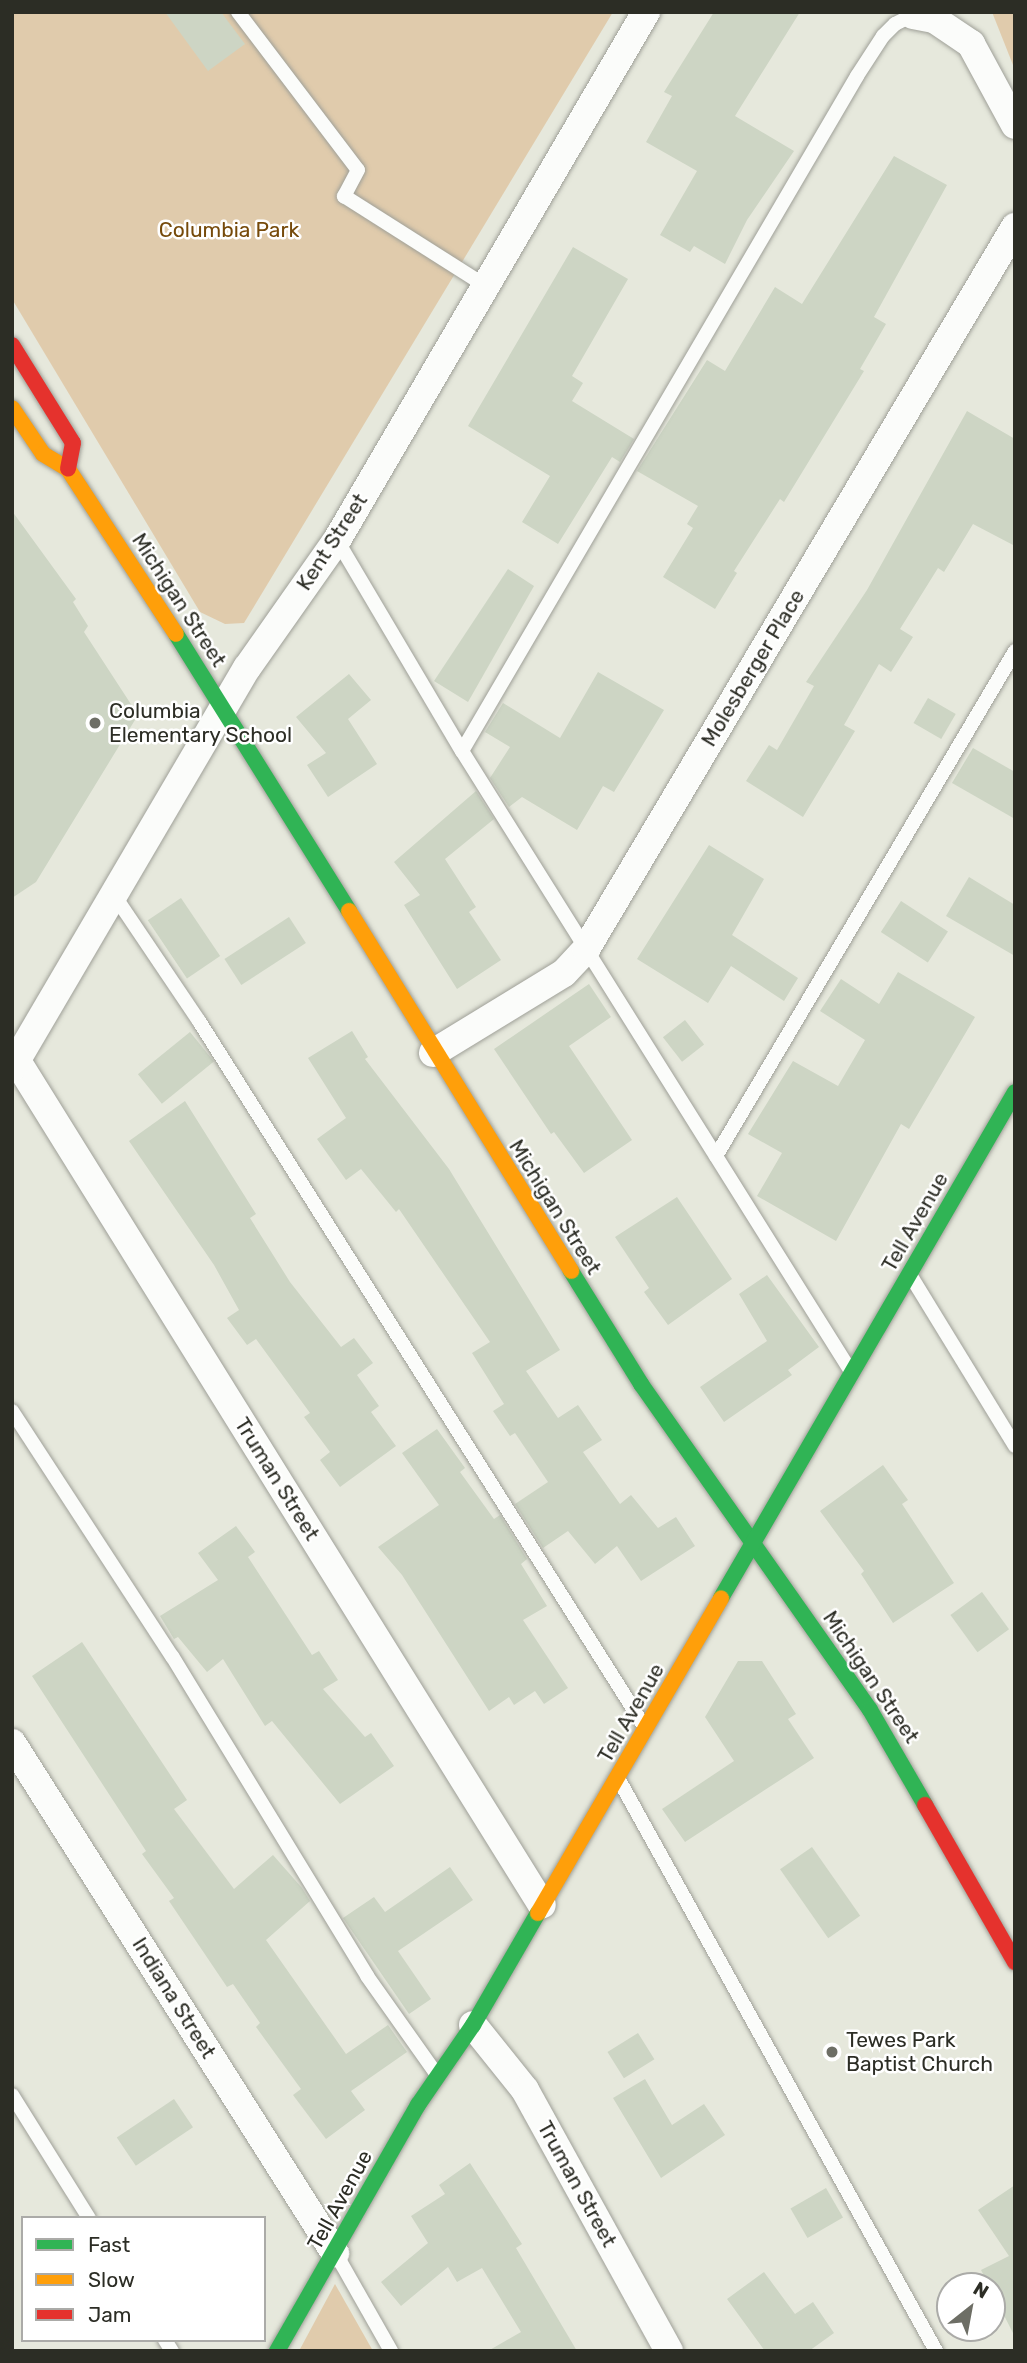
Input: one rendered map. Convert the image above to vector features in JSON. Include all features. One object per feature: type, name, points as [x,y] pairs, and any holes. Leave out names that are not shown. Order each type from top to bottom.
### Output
[{"type":"main road","points":[[12,345],[73,443],[68,469]]},
{"type":"main road","name":"Michigan Street","points":[[12,408],[43,454],[68,469],[223,707],[433,1053],[641,1384],[877,1721],[1015,1962]]},
{"type":"main road","name":"Tell Avenue","points":[[277,2351],[438,2076],[473,2025],[1015,1092]]},
{"type":"street","name":"Kent Street","points":[[14,1060],[223,707],[337,540],[646,12]]},
{"type":"street","points":[[914,15],[934,19],[971,44],[1015,125]]},
{"type":"street","name":"Molesberger Place","points":[[433,1053],[564,973],[586,948],[1015,227]]},
{"type":"street","name":"Truman Street","points":[[14,1060],[542,1905]]},
{"type":"street","name":"Indiana Street","points":[[12,1743],[335,2253]]},
{"type":"street","name":"Truman Street","points":[[473,2025],[525,2090],[669,2351]]},
{"type":"lane","points":[[238,12],[358,170],[344,196],[486,286]]},
{"type":"lane","points":[[462,751],[857,76],[895,23],[914,15]]},
{"type":"lane","points":[[337,540],[462,751],[852,1373]]},
{"type":"lane","points":[[716,1156],[1015,651]]},
{"type":"lane","points":[[114,895],[207,1032],[645,1728]]},
{"type":"lane","points":[[909,1274],[1015,1446]]},
{"type":"lane","points":[[12,1411],[173,1656],[366,1976],[438,2076]]},
{"type":"lane","points":[[618,1777],[936,2351]]},
{"type":"lane","points":[[12,2095],[88,2216]]},
{"type":"lane","points":[[335,2253],[391,2351]]},
{"type":"green space","name":"Columbia Park","points":[[12,12],[613,12],[244,623],[225,624],[200,612],[12,299]]},
{"type":"green space","points":[[992,12],[1015,12],[1015,70]]},
{"type":"green space","points":[[335,2284],[373,2351],[299,2351]]},
{"type":"building","points":[[165,12],[221,12],[245,44],[208,71]]},
{"type":"building","points":[[714,12],[800,12],[735,116],[794,151],[747,220],[725,264],[694,246],[690,252],[660,235],[697,171],[646,142],[672,96],[664,92]]},
{"type":"building","points":[[894,156],[947,185],[874,317],[886,324],[860,369],[864,371],[784,502],[780,499],[734,571],[737,573],[715,609],[663,577],[693,528],[687,524],[698,506],[637,471],[707,360],[725,371],[775,287],[802,304]]},
{"type":"building","points":[[573,247],[628,279],[572,376],[583,383],[572,401],[634,439],[620,462],[612,457],[558,544],[522,522],[550,476],[468,426]]},
{"type":"building","points":[[967,411],[1015,439],[1015,546],[973,524],[944,572],[938,568],[900,629],[913,637],[891,672],[879,664],[844,725],[855,731],[803,817],[746,781],[769,745],[777,750],[814,686],[806,682],[867,590]]},
{"type":"building","points":[[12,511],[76,599],[73,602],[88,626],[84,632],[138,715],[36,882],[12,898]]},
{"type":"building","points":[[508,569],[534,586],[468,702],[434,681]]},
{"type":"building","points":[[598,672],[664,710],[614,792],[603,786],[577,830],[522,797],[509,807],[490,778],[510,747],[485,732],[503,703],[560,738]]},
{"type":"building","points":[[349,674],[371,700],[348,719],[377,764],[328,797],[307,765],[326,753],[296,717]]},
{"type":"building","points":[[928,698],[956,714],[941,739],[914,723]]},
{"type":"building","points":[[973,748],[1015,772],[1015,819],[952,783]]},
{"type":"building","points":[[476,791],[494,819],[445,859],[476,907],[469,912],[501,960],[457,989],[404,905],[420,895],[394,862]]},
{"type":"building","points":[[709,845],[764,879],[732,935],[798,978],[784,1001],[731,966],[708,1003],[637,959]]},
{"type":"building","points":[[969,877],[1015,905],[1015,956],[946,916]]},
{"type":"building","points":[[181,898],[220,956],[187,978],[148,920]]},
{"type":"building","points":[[901,901],[948,931],[928,963],[881,932]]},
{"type":"building","points":[[289,917],[306,943],[241,985],[224,959]]},
{"type":"building","points":[[898,972],[975,1017],[909,1129],[901,1124],[836,1241],[757,1196],[782,1153],[748,1134],[793,1061],[838,1086],[865,1040],[820,1011],[841,979],[879,1004]]},
{"type":"building","points":[[589,984],[611,1017],[569,1046],[632,1140],[584,1173],[554,1132],[551,1134],[494,1049]]},
{"type":"building","points":[[685,1020],[704,1044],[682,1062],[663,1037]]},
{"type":"building","points":[[352,1031],[368,1057],[365,1059],[449,1169],[560,1350],[526,1371],[558,1418],[578,1405],[602,1440],[583,1452],[620,1504],[631,1495],[658,1528],[676,1517],[695,1546],[641,1581],[617,1546],[595,1564],[568,1531],[543,1548],[515,1504],[548,1482],[515,1433],[510,1436],[493,1411],[504,1404],[472,1353],[490,1342],[399,1209],[396,1212],[361,1169],[346,1180],[317,1139],[346,1118],[308,1058]]},
{"type":"building","points":[[190,1032],[214,1062],[162,1104],[138,1074]]},
{"type":"building","points":[[185,1101],[256,1214],[250,1218],[290,1282],[341,1347],[354,1338],[373,1363],[357,1375],[379,1406],[371,1412],[396,1446],[340,1487],[320,1460],[330,1452],[304,1417],[310,1413],[256,1339],[247,1345],[227,1318],[239,1310],[214,1265],[129,1141]]},
{"type":"building","points":[[677,1197],[732,1279],[668,1325],[644,1292],[649,1288],[615,1237]]},
{"type":"building","points":[[767,1275],[819,1347],[788,1370],[792,1375],[724,1422],[700,1387],[767,1341],[739,1294]]},
{"type":"building","points":[[437,1429],[465,1468],[460,1472],[494,1519],[500,1515],[527,1559],[521,1564],[547,1606],[523,1620],[568,1688],[544,1704],[535,1691],[514,1705],[509,1697],[489,1711],[402,1575],[378,1547],[439,1505],[402,1453]]},
{"type":"building","points":[[883,1465],[908,1500],[902,1504],[954,1583],[893,1623],[861,1574],[864,1571],[820,1511]]},
{"type":"building","points":[[236,1526],[255,1552],[248,1557],[312,1655],[319,1651],[338,1680],[323,1689],[365,1737],[371,1733],[394,1766],[340,1804],[272,1721],[265,1726],[223,1659],[207,1672],[178,1637],[174,1639],[160,1616],[218,1580],[198,1553]]},
{"type":"building","points":[[982,1592],[1009,1629],[977,1652],[950,1615]]},
{"type":"building","points":[[82,1642],[187,1800],[174,1809],[234,1889],[273,1855],[302,1888],[310,1901],[266,1940],[346,2054],[388,2025],[407,2052],[351,2091],[365,2110],[326,2139],[293,2095],[301,2089],[256,2027],[260,2023],[233,1984],[227,1987],[169,1901],[174,1898],[142,1854],[146,1851],[32,1676]]},
{"type":"building","points":[[738,1661],[762,1661],[796,1714],[788,1719],[814,1758],[685,1842],[662,1809],[734,1761],[705,1717]]},
{"type":"building","points":[[812,1847],[860,1916],[828,1938],[780,1869]]},
{"type":"building","points":[[450,1867],[473,1900],[398,1951],[431,1999],[409,2014],[343,1918],[374,1897],[385,1912]]},
{"type":"building","points":[[638,2033],[654,2059],[624,2078],[607,2052]]},
{"type":"building","points":[[645,2079],[672,2125],[704,2104],[725,2135],[661,2178],[613,2098]]},
{"type":"building","points":[[174,2099],[193,2127],[136,2166],[117,2138]]},
{"type":"building","points":[[470,2163],[522,2244],[516,2248],[577,2351],[488,2351],[521,2332],[482,2268],[457,2282],[448,2267],[401,2306],[381,2282],[428,2243],[411,2216],[445,2194],[439,2185]]},
{"type":"building","points":[[1015,2185],[1015,2337],[1006,2319],[1006,2272],[981,2270],[1009,2256],[978,2210]]},
{"type":"building","points":[[826,2188],[843,2217],[807,2238],[790,2208]]},
{"type":"building","points":[[764,2272],[795,2314],[813,2302],[834,2333],[809,2351],[765,2351],[727,2299]]},
{"type":"traffic: fast","points":[[176,634],[349,911]]},
{"type":"traffic: fast","points":[[721,1598],[1015,1092]]},
{"type":"traffic: fast","points":[[571,1271],[641,1384],[870,1710],[925,1805]]},
{"type":"traffic: fast","points":[[277,2351],[418,2105],[473,2025],[538,1913]]},
{"type":"traffic: slow","points":[[12,408],[43,454],[68,469],[176,634]]},
{"type":"traffic: slow","points":[[349,911],[571,1271]]},
{"type":"traffic: slow","points":[[538,1913],[721,1598]]},
{"type":"traffic: jam","points":[[12,345],[73,443],[68,469]]},
{"type":"traffic: jam","points":[[925,1805],[1015,1962]]},
{"type":"place","name":"Columbia Elementary School","points":[[95,723]]},
{"type":"place","name":"Tewes Park Baptist Church","points":[[832,2052]]}]
